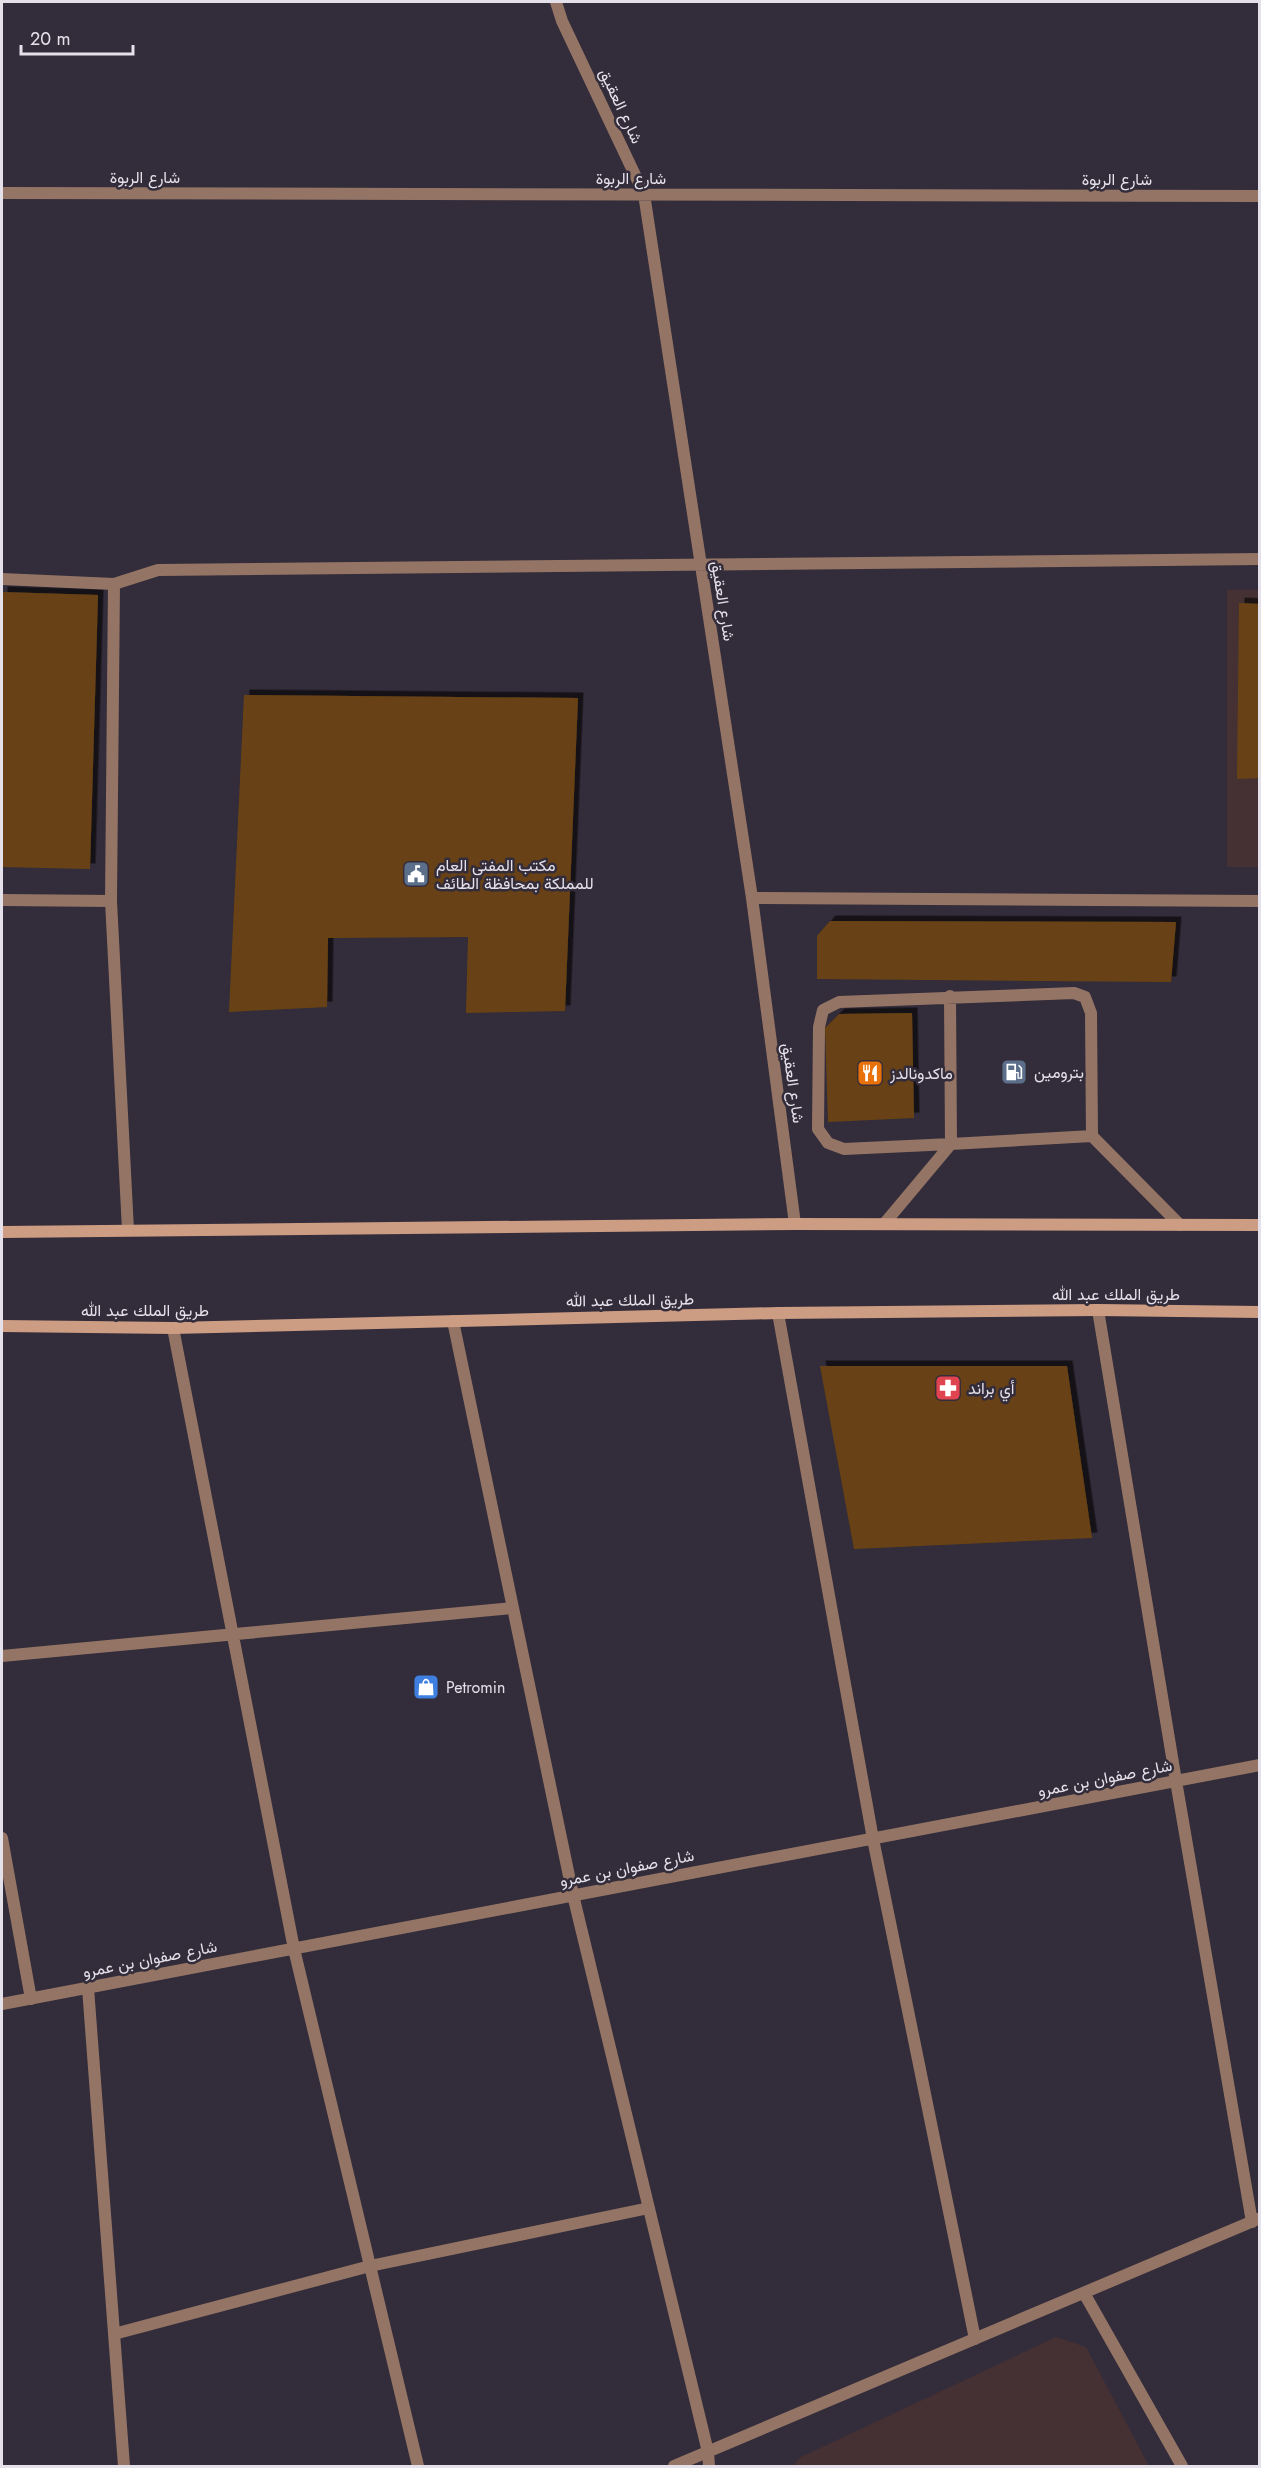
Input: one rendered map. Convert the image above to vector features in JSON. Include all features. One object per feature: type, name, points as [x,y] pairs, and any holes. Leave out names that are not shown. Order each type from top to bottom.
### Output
[{"type":"main road","points":[[2,1232],[795,1224],[1260,1225]]},
{"type":"main road","name":"طريق الملك عبد الله","points":[[2,1326],[173,1328],[778,1313],[1098,1310],[1260,1312]]},
{"type":"street","name":"شارع العقيق","points":[[556,2],[562,21],[644,194],[752,898],[795,1224]]},
{"type":"street","name":"شارع الربوة","points":[[2,193],[1260,196]]},
{"type":"street","points":[[2,579],[114,584],[158,570],[1260,559]]},
{"type":"street","points":[[114,584],[111,901],[128,1230]]},
{"type":"street","points":[[752,898],[1260,901]]},
{"type":"street","points":[[2,900],[111,901]]},
{"type":"street","points":[[1092,1136],[844,1149],[828,1143],[818,1129],[819,1027],[823,1010],[839,1002],[950,996],[1074,993],[1085,998],[1091,1013],[1092,1136],[1179,1226]]},
{"type":"street","points":[[884,1224],[951,1144],[950,996]]},
{"type":"street","points":[[674,2466],[1256,2220],[1176,1781],[1098,1310]]},
{"type":"street","points":[[778,1313],[873,1839],[975,2339]]},
{"type":"street","points":[[453,1321],[573,1895],[708,2452],[709,2466]]},
{"type":"street","points":[[173,1328],[294,1949],[417,2466]]},
{"type":"street","points":[[2,1656],[513,1608]]},
{"type":"street","name":"شارع صفوان بن عمرو","points":[[2,2004],[1260,1765]]},
{"type":"street","points":[[2,1838],[31,1999]]},
{"type":"street","points":[[88,1988],[124,2466]]},
{"type":"street","points":[[114,2334],[370,2266],[649,2208]]},
{"type":"street","points":[[1084,2293],[1182,2466]]},
{"type":"shaded area","points":[[1227,590],[1259,590],[1259,867],[1227,867]]},
{"type":"shaded area","points":[[1056,2337],[1086,2347],[1149,2466],[792,2466],[801,2457]]},
{"type":"building","points":[[2,592],[98,595],[90,869],[2,867]]},
{"type":"building","points":[[1239,603],[1260,604],[1260,778],[1237,779]]},
{"type":"building","points":[[244,695],[578,698],[565,1011],[466,1013],[468,937],[328,938],[327,1007],[229,1012]]},
{"type":"building","points":[[830,921],[1176,922],[1171,982],[817,979],[817,936]]},
{"type":"building","name":"ماكدونالدز","points":[[912,1013],[914,1118],[828,1122],[825,1028],[839,1014]]},
{"type":"building","points":[[820,1366],[1067,1366],[1092,1538],[854,1549]]},
{"type":"place","name":"مكتب المفتي العام للمملكة بمحافظة الطائف","points":[[416,874]]},
{"type":"place","name":"بترومين","points":[[1014,1072]]},
{"type":"place","name":"ماكدونالدز","points":[[870,1073]]},
{"type":"place","name":"أي براند","points":[[948,1388]]},
{"type":"place","name":"Petromin","points":[[426,1687]]}]
